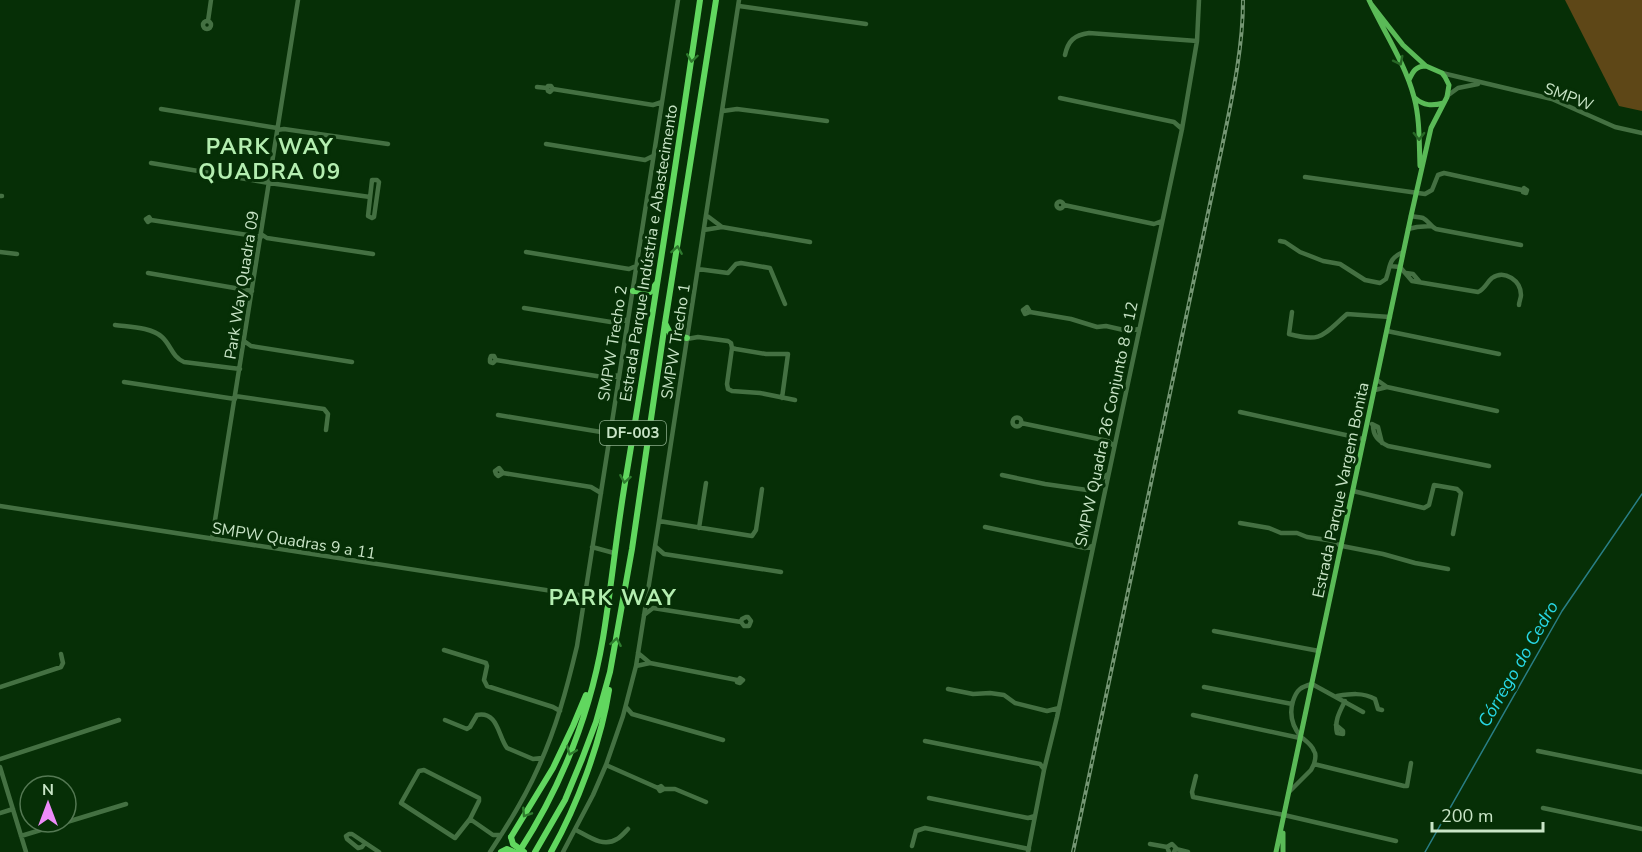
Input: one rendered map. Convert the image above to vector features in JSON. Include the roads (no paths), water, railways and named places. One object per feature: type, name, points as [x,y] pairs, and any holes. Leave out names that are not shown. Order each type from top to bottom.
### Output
[{"type":"highway","name":"Estrada Parque Indústria e Abastecimento","points":[[519,852],[548,802],[571,754],[584,718],[603,639],[614,554],[654,312],[700,0]]},
{"type":"highway","name":"Estrada Parque Indústria e Abastecimento","points":[[535,852],[565,800],[596,722],[610,672],[632,549],[716,0]]},
{"type":"highway","points":[[633,292],[650,292],[659,278]]},
{"type":"highway","points":[[633,292],[648,297],[654,312]]},
{"type":"highway","points":[[665,323],[671,335],[687,340]]},
{"type":"highway","points":[[661,349],[671,340],[687,340]]},
{"type":"highway","points":[[551,852],[572,809],[596,744],[608,698],[610,672]]},
{"type":"highway","points":[[524,852],[513,844],[511,837],[553,768],[587,693],[592,687]]},
{"type":"highway","points":[[502,852],[510,849],[514,852]]},
{"type":"main road","name":"Estrada Parque Vargem Bonita","points":[[1370,2],[1403,45],[1426,66],[1442,73]]},
{"type":"main road","name":"Estrada Parque Vargem Bonita","points":[[1370,2],[1409,80],[1419,128],[1421,174]]},
{"type":"main road","points":[[1409,80],[1416,68],[1426,66]]},
{"type":"main road","points":[[1442,73],[1449,85],[1447,97]]},
{"type":"main road","name":"Estrada Parque Vargem Bonita","points":[[1276,852],[1364,439],[1370,422],[1408,229],[1413,217],[1431,128],[1436,114],[1447,97]]},
{"type":"main road","points":[[1414,98],[1423,105],[1444,103]]},
{"type":"main road","name":"Estrada Parque Vargem Bonita","points":[[1283,852],[1285,814]]},
{"type":"street","points":[[208,21],[212,0]]},
{"type":"street","name":"Park Way Quadra 09","points":[[212,539],[262,238],[296,0]]},
{"type":"street","name":"SMPW Trecho 2","points":[[490,852],[539,766],[562,705],[577,645],[678,0]]},
{"type":"street","name":"SMPW Quadra 26 Conjunto 8 e 12","points":[[1028,850],[1184,119],[1197,41],[1198,0]]},
{"type":"street","points":[[739,3],[866,24]]},
{"type":"street","name":"SMPW Trecho 1","points":[[563,852],[576,830],[606,765],[626,707],[636,666],[739,3]]},
{"type":"street","points":[[1065,55],[1072,38],[1089,33],[1197,41]]},
{"type":"street","name":"SMPW","points":[[1442,73],[1552,99],[1615,128],[1642,133]]},
{"type":"street","name":"SMPW","points":[[1447,97],[1458,88],[1487,84]]},
{"type":"street","points":[[537,87],[653,105],[661,110]]},
{"type":"street","points":[[1060,98],[1174,123],[1182,129]]},
{"type":"street","points":[[653,105],[662,102]]},
{"type":"street","points":[[724,103],[734,108],[827,121]]},
{"type":"street","points":[[723,111],[734,108]]},
{"type":"street","points":[[161,109],[388,144]]},
{"type":"street","points":[[1174,123],[1184,119]]},
{"type":"street","points":[[546,144],[645,160],[652,165]]},
{"type":"street","points":[[645,160],[653,156]]},
{"type":"street","points":[[151,164],[370,197]]},
{"type":"street","points":[[1305,177],[1425,194],[1430,192],[1438,175],[1442,173],[1522,190]]},
{"type":"street","points":[[372,180],[378,180],[376,205],[372,218],[368,216],[370,197],[372,180]]},
{"type":"street","points":[[1064,205],[1154,224],[1162,220]]},
{"type":"street","points":[[706,216],[722,227]]},
{"type":"street","points":[[1413,217],[1422,217],[1436,229],[1521,245]]},
{"type":"street","points":[[1413,217],[1421,227]]},
{"type":"street","points":[[151,220],[373,254]]},
{"type":"street","points":[[1154,224],[1160,232]]},
{"type":"street","points":[[1408,229],[1431,226]]},
{"type":"street","points":[[704,230],[722,227],[810,242]]},
{"type":"street","points":[[1280,241],[1323,261],[1340,264],[1365,280],[1380,283],[1386,279],[1394,257],[1403,252]]},
{"type":"street","points":[[0,252],[17,255]]},
{"type":"street","points":[[526,252],[629,269],[636,266]]},
{"type":"street","points":[[698,269],[728,273],[736,264],[741,263],[770,268],[785,304]]},
{"type":"street","points":[[1390,266],[1400,267],[1406,273],[1413,274],[1419,281],[1478,292],[1482,291],[1492,278],[1506,276],[1516,282],[1519,288],[1521,295],[1519,305]]},
{"type":"street","points":[[629,269],[635,275]]},
{"type":"street","points":[[148,273],[252,291]]},
{"type":"street","points":[[524,308],[617,323],[628,320]]},
{"type":"street","points":[[1030,312],[1097,327],[1106,326],[1131,331],[1139,329]]},
{"type":"street","points":[[1293,312],[1289,334],[1306,339],[1317,338],[1347,314],[1390,317]]},
{"type":"street","points":[[617,323],[626,332]]},
{"type":"street","points":[[115,325],[158,333],[165,339],[174,356],[181,361],[240,369]]},
{"type":"street","points":[[689,327],[698,337]]},
{"type":"street","points":[[1131,331],[1137,338]]},
{"type":"street","points":[[1388,332],[1499,354]]},
{"type":"street","points":[[687,340],[698,337],[730,342],[732,348],[728,389],[795,400]]},
{"type":"street","points":[[244,341],[251,346],[352,362]]},
{"type":"street","points":[[243,350],[251,346]]},
{"type":"street","points":[[732,348],[766,354],[788,354],[782,398]]},
{"type":"street","points":[[496,360],[609,378],[618,383]]},
{"type":"street","points":[[609,378],[619,375]]},
{"type":"street","points":[[1377,380],[1387,387],[1497,411]]},
{"type":"street","points":[[124,382],[324,409],[328,414],[326,430]]},
{"type":"street","points":[[1375,390],[1387,387]]},
{"type":"street","points":[[1240,412],[1364,439]]},
{"type":"street","points":[[498,416],[601,432],[610,437]]},
{"type":"street","points":[[1370,422],[1378,427],[1382,443],[1388,446],[1489,466]]},
{"type":"street","points":[[1021,423],[1109,441],[1114,446]]},
{"type":"street","points":[[601,432],[611,429]]},
{"type":"street","points":[[1109,441],[1116,438]]},
{"type":"street","points":[[503,472],[591,487],[601,493]]},
{"type":"street","points":[[1002,475],[1087,490],[1108,474]]},
{"type":"street","points":[[591,487],[603,482]]},
{"type":"street","points":[[699,528],[706,483]]},
{"type":"street","points":[[1353,491],[1424,508],[1429,505],[1434,485],[1457,489],[1461,493],[1452,534]]},
{"type":"street","points":[[659,521],[752,536],[756,530],[762,489]]},
{"type":"street","name":"SMPW Quadras 9 a 11","points":[[0,506],[585,596]]},
{"type":"street","points":[[1240,523],[1269,528],[1281,533],[1327,540],[1342,546],[1448,569]]},
{"type":"street","points":[[985,528],[1085,548],[1093,546]]},
{"type":"street","points":[[655,546],[662,553],[781,572]]},
{"type":"street","points":[[592,547],[614,554]]},
{"type":"street","points":[[1085,548],[1091,555]]},
{"type":"street","points":[[653,558],[662,553]]},
{"type":"street","points":[[647,598],[652,608]]},
{"type":"street","points":[[644,615],[652,608]]},
{"type":"street","points":[[652,608],[741,622]]},
{"type":"street","points":[[1214,631],[1319,651]]},
{"type":"street","points":[[444,650],[486,663],[484,680],[487,686],[560,711]]},
{"type":"street","points":[[638,653],[650,663]]},
{"type":"street","points":[[0,687],[61,667],[63,663],[61,654]]},
{"type":"street","points":[[636,666],[650,663],[737,680]]},
{"type":"street","points":[[1290,791],[1314,764],[1315,752],[1301,737],[1290,713],[1300,687],[1312,684],[1363,712]]},
{"type":"street","points":[[1204,687],[1292,704]]},
{"type":"street","points":[[948,689],[973,694],[1004,695],[1017,704],[1049,711],[1057,717]]},
{"type":"street","points":[[1337,696],[1355,693],[1370,696],[1375,699],[1378,709],[1382,710]]},
{"type":"street","points":[[1336,725],[1345,701]]},
{"type":"street","points":[[553,707],[562,705]]},
{"type":"street","points":[[626,707],[632,714]]},
{"type":"street","points":[[1049,711],[1059,708]]},
{"type":"street","points":[[623,716],[632,714],[723,740]]},
{"type":"street","points":[[445,720],[467,729],[476,716],[486,715],[495,722],[507,748],[533,759],[539,766]]},
{"type":"street","points":[[1193,716],[1301,737]]},
{"type":"street","points":[[0,759],[119,720]]},
{"type":"street","points":[[925,741],[1041,764],[1046,761]]},
{"type":"street","points":[[1538,751],[1642,772]]},
{"type":"street","points":[[533,759],[542,758]]},
{"type":"street","points":[[1314,764],[1407,786],[1411,763]]},
{"type":"street","points":[[1041,764],[1044,770]]},
{"type":"street","points":[[606,765],[661,788],[675,789],[706,802]]},
{"type":"street","points":[[0,767],[26,852]]},
{"type":"street","points":[[424,770],[479,798],[470,819],[454,838],[402,804],[401,801],[419,771],[424,770]]},
{"type":"street","points":[[1196,776],[1193,797],[1285,814],[1396,841]]},
{"type":"street","points":[[929,798],[1028,818],[1036,816]]},
{"type":"street","points":[[21,836],[126,804]]},
{"type":"street","points":[[0,813],[13,808]]},
{"type":"street","points":[[1543,808],[1642,829]]},
{"type":"street","points":[[1028,818],[1034,824]]},
{"type":"street","points":[[470,819],[493,835],[497,842]]},
{"type":"street","points":[[912,846],[916,831],[925,828],[1028,850]]},
{"type":"street","points":[[576,830],[596,841],[606,842],[617,840],[628,829]]},
{"type":"street","points":[[493,835],[501,836]]},
{"type":"street","points":[[365,843],[379,852]]},
{"type":"street","points":[[1150,844],[1168,849],[1171,844],[1175,851],[1188,852]]},
{"type":"waterway","name":"Córrego do Cedro","points":[[1425,852],[1562,611],[1642,494]]},
{"type":"railway","points":[[1073,852],[1230,110],[1239,55],[1243,0]]},
{"type":"district","name":"PARK WAY QUADRA 09","points":[[270,158]]},
{"type":"district","name":"PARK WAY","points":[[613,597]]}]
